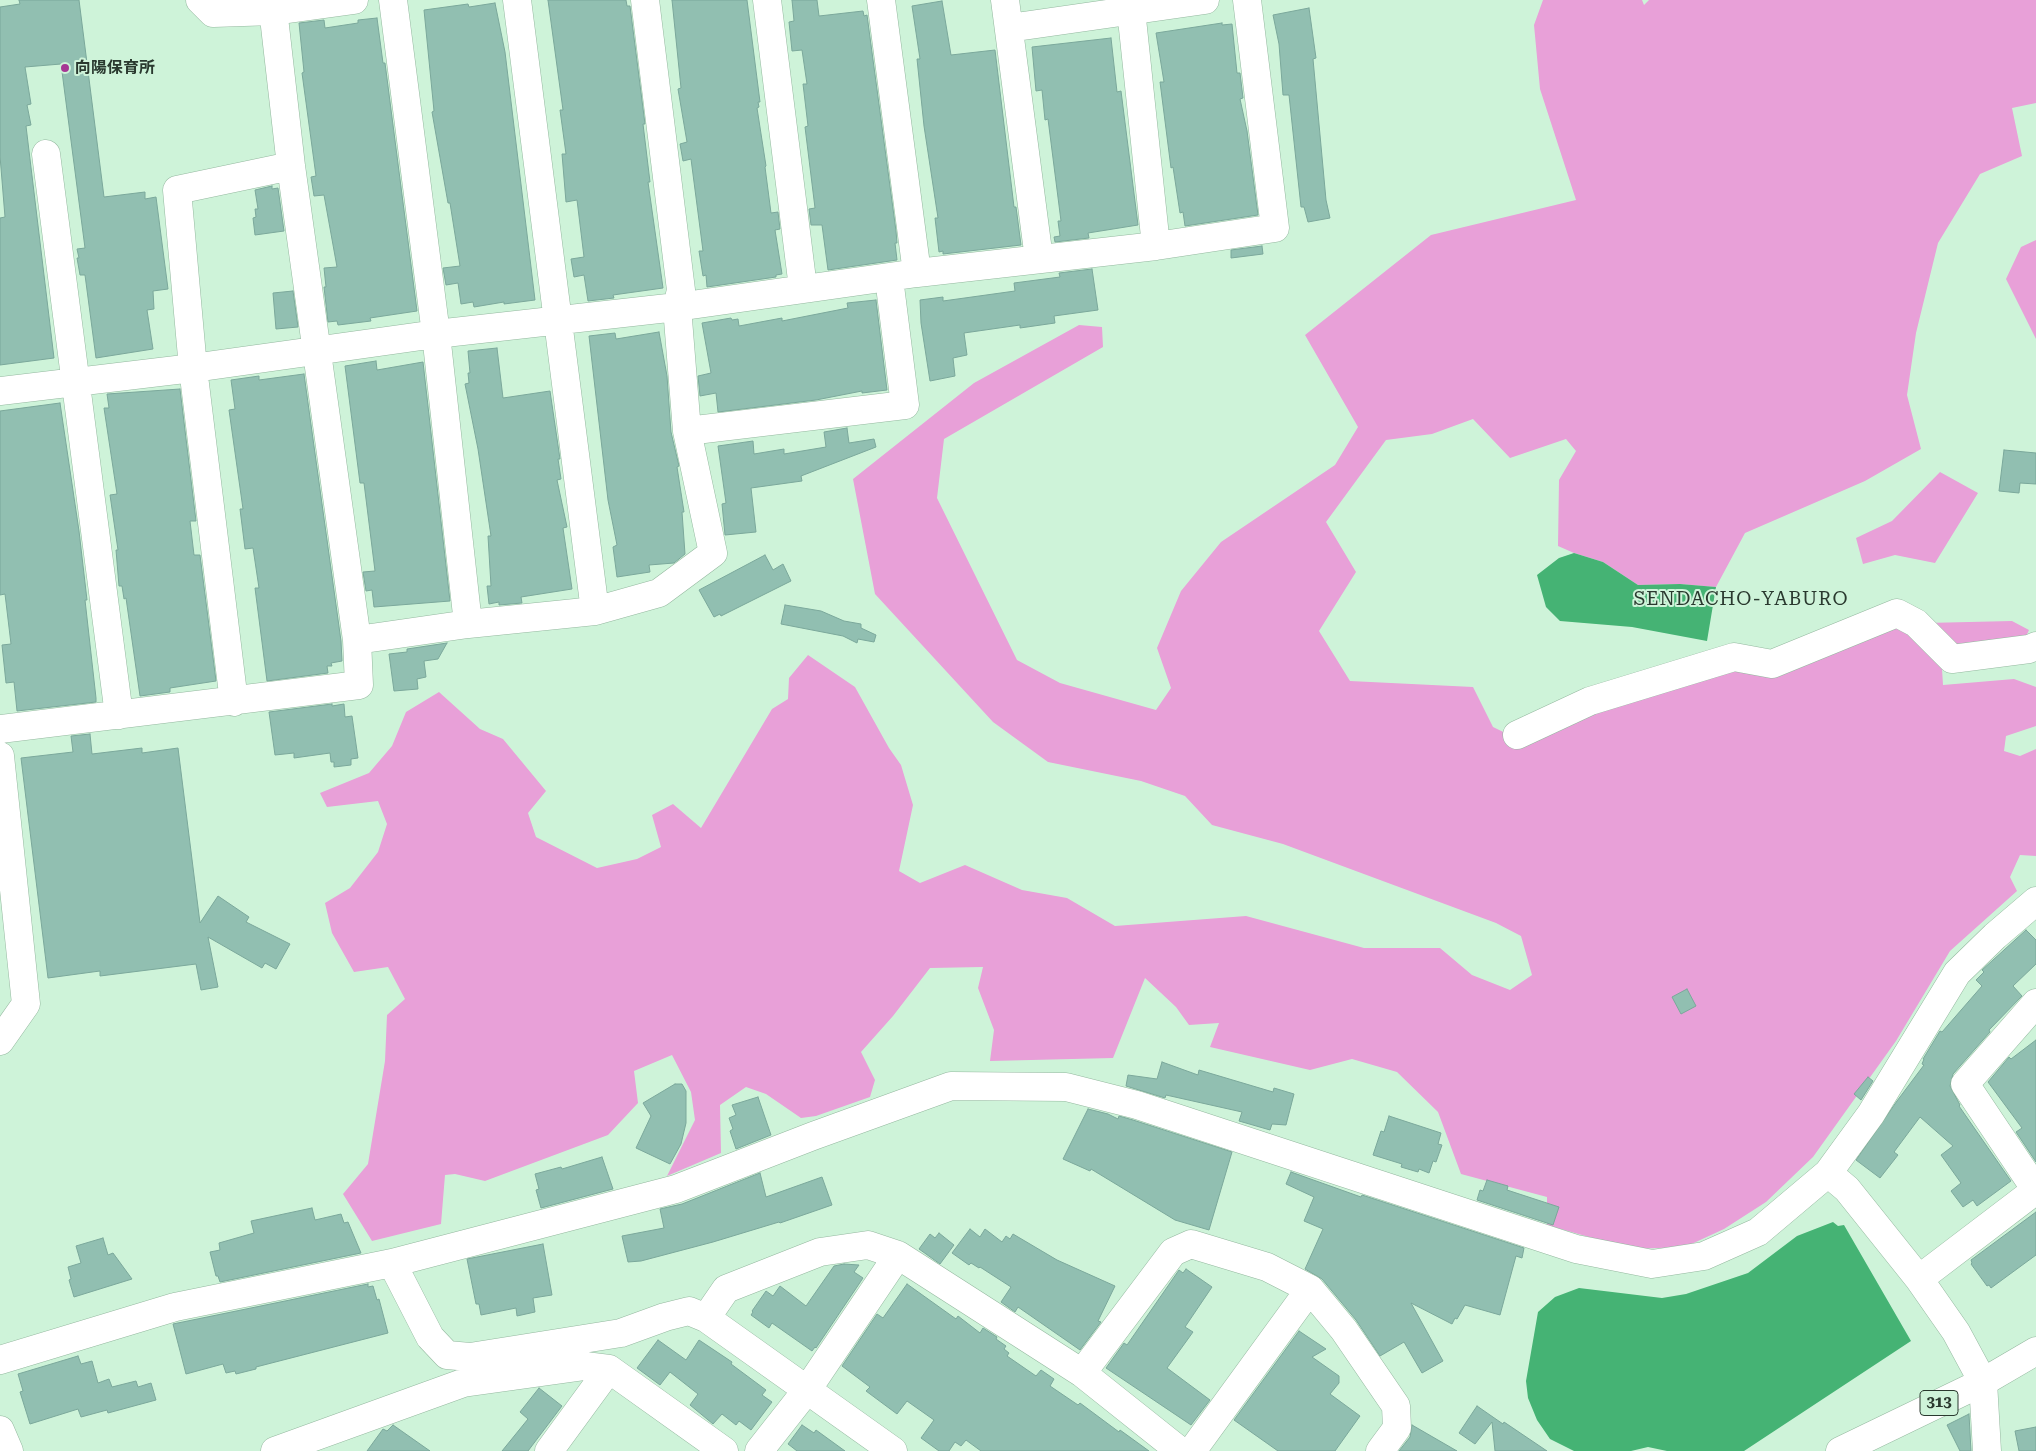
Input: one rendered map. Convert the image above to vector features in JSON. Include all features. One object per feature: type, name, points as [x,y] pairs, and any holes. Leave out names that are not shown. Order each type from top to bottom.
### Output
[{"type":"main road","points":[[200,0],[213,12],[354,0]]},
{"type":"main road","points":[[393,0],[436,334],[468,624]]},
{"type":"main road","points":[[517,0],[595,610]]},
{"type":"main road","points":[[356,640],[468,624],[595,610],[659,593],[713,553],[687,431],[677,307],[681,290],[646,0]]},
{"type":"main road","points":[[767,0],[803,288]]},
{"type":"main road","points":[[880,0],[917,273]]},
{"type":"main road","points":[[1004,0],[1039,259]]},
{"type":"main road","points":[[1009,28],[1131,5],[1205,0]]},
{"type":"main road","points":[[0,391],[193,368],[436,334],[677,307],[917,273],[1156,246],[1275,228],[1247,0]]},
{"type":"main road","points":[[1131,5],[1156,246]]},
{"type":"main road","points":[[0,730],[359,685],[356,640],[291,166],[273,6]]},
{"type":"main road","points":[[46,154],[119,715]]},
{"type":"main road","points":[[234,702],[193,368],[177,190],[291,166]]},
{"type":"main road","points":[[687,431],[905,405],[889,278]]},
{"type":"main road","points":[[1518,735],[1590,701],[1734,656],[1772,664],[1897,613],[1916,624],[1952,658],[2029,649],[2036,646]]},
{"type":"main road","points":[[0,756],[26,1004],[0,1041]]},
{"type":"main road","points":[[0,1360],[176,1307],[392,1263],[676,1188],[951,1086],[1066,1088],[1137,1105],[1576,1249],[1652,1264],[1704,1256],[1758,1232],[1828,1172],[1872,1114],[1957,973],[2036,900]]},
{"type":"main road","points":[[1919,1279],[2036,1190],[1965,1084],[2036,1003]]},
{"type":"main road","points":[[1828,1172],[1847,1189],[1919,1279],[1956,1332],[1984,1382],[1987,1451]]},
{"type":"main road","points":[[1082,1373],[1172,1252],[1191,1244],[1267,1267],[1310,1288],[1344,1330],[1396,1406],[1397,1428],[1380,1451]]},
{"type":"main road","points":[[706,1318],[726,1289],[820,1252],[868,1245],[898,1255],[1082,1373],[1180,1451]]},
{"type":"main road","points":[[758,1451],[807,1390],[898,1255]]},
{"type":"main road","points":[[392,1263],[430,1337],[447,1355],[470,1357],[621,1333],[665,1317],[689,1311],[706,1318],[892,1451]]},
{"type":"main road","points":[[1192,1451],[1310,1288]]},
{"type":"main road","name":"313","points":[[1840,1451],[1984,1382],[2036,1351]]},
{"type":"main road","points":[[276,1451],[463,1383],[585,1366],[609,1369],[724,1451]]},
{"type":"main road","points":[[549,1451],[609,1369]]},
{"type":"main road","points":[[0,1430],[9,1451]]},
{"type":"shaded area","points":[[1543,0],[1642,0],[1644,5],[1649,0],[2036,0],[2036,103],[2012,108],[2022,156],[1980,174],[1938,243],[1916,333],[1907,395],[1921,449],[1865,481],[1745,533],[1716,587],[1680,584],[1638,585],[1603,562],[1558,546],[1559,480],[1576,451],[1566,439],[1510,458],[1473,419],[1432,434],[1386,440],[1326,522],[1356,572],[1319,631],[1350,681],[1473,687],[1493,727],[1524,742],[1590,706],[1888,619],[1941,653],[1943,685],[2014,679],[2036,687],[2036,726],[2006,736],[2004,751],[2020,756],[2036,749],[2036,856],[2020,855],[2010,877],[2017,891],[1950,951],[1896,1041],[1813,1157],[1766,1202],[1724,1229],[1685,1247],[1631,1249],[1547,1225],[1547,1197],[1461,1174],[1438,1112],[1397,1072],[1352,1059],[1310,1070],[1210,1047],[1219,1023],[1189,1025],[1176,1007],[1145,978],[1113,1058],[990,1061],[994,1030],[978,988],[983,967],[930,968],[893,1016],[861,1052],[875,1080],[870,1097],[816,1116],[801,1118],[766,1094],[746,1087],[720,1105],[721,1153],[667,1176],[695,1120],[691,1092],[672,1055],[634,1071],[638,1103],[608,1135],[485,1181],[455,1174],[445,1175],[441,1224],[372,1241],[343,1194],[368,1164],[385,1061],[387,1015],[405,999],[388,967],[354,972],[332,933],[325,903],[350,888],[378,852],[387,824],[378,801],[327,807],[320,793],[369,773],[392,746],[406,712],[439,692],[480,729],[503,739],[546,791],[528,813],[536,837],[597,868],[637,859],[661,847],[652,815],[673,804],[701,828],[772,709],[788,699],[789,678],[808,655],[855,687],[889,748],[901,765],[913,805],[899,871],[920,883],[965,865],[1022,890],[1067,898],[1115,926],[1246,916],[1364,948],[1440,948],[1472,975],[1510,990],[1532,975],[1521,936],[1496,923],[1283,844],[1212,825],[1185,796],[1141,781],[1048,762],[993,722],[875,594],[853,479],[974,383],[1079,325],[1102,327],[1103,347],[944,439],[937,498],[1017,660],[1060,683],[1156,710],[1171,688],[1157,648],[1181,591],[1221,542],[1335,465],[1358,427],[1305,335],[1431,235],[1576,200],[1540,89],[1534,25]]},
{"type":"shaded area","points":[[2036,240],[2036,339],[2006,279],[2021,247]]},
{"type":"shaded area","points":[[1940,472],[1978,493],[1935,563],[1895,555],[1863,564],[1856,538],[1892,521]]},
{"type":"shaded area","points":[[1574,553],[1603,562],[1638,585],[1680,584],[1716,587],[1707,641],[1632,627],[1560,621],[1546,607],[1537,575],[1559,558]]},
{"type":"shaded area","points":[[2012,621],[2029,630],[2023,643],[1955,650],[1926,623]]},
{"type":"shaded area","points":[[1833,1222],[1838,1226],[1844,1225],[1911,1341],[1744,1451],[1667,1451],[1648,1447],[1631,1451],[1574,1451],[1550,1439],[1537,1420],[1528,1398],[1526,1381],[1538,1312],[1555,1297],[1579,1288],[1662,1298],[1686,1294],[1748,1273],[1797,1236]]},
{"type":"building","points":[[19,0],[79,0],[104,197],[145,192],[145,199],[156,197],[168,289],[153,291],[154,309],[147,310],[153,349],[96,358],[85,275],[80,275],[77,258],[79,258],[77,249],[85,248],[61,64],[25,67],[31,104],[27,105],[31,125],[26,126],[54,358],[0,365],[0,218],[5,217],[0,156],[0,7],[20,4]]},
{"type":"building","points":[[548,0],[626,0],[627,6],[630,6],[645,124],[643,124],[650,182],[648,182],[663,288],[613,295],[614,298],[588,301],[584,275],[574,277],[571,259],[584,257],[577,200],[566,202],[562,154],[566,154],[560,110],[563,110]]},
{"type":"building","points":[[672,0],[747,0],[760,102],[758,102],[759,107],[757,108],[771,213],[778,212],[780,229],[775,230],[782,274],[776,275],[776,277],[707,287],[706,275],[703,276],[699,251],[703,251],[691,159],[683,161],[680,144],[687,142],[678,89],[681,88]]},
{"type":"building","points":[[792,0],[817,0],[819,16],[863,11],[864,16],[867,15],[896,231],[897,260],[828,270],[822,225],[811,225],[809,209],[815,208],[805,127],[808,126],[803,84],[807,84],[802,50],[792,51],[789,22],[794,21]]},
{"type":"building","points":[[942,1],[951,55],[995,50],[1014,207],[1016,207],[1021,245],[943,254],[943,251],[939,252],[935,218],[938,218],[924,126],[917,59],[920,59],[912,6]]},
{"type":"building","points":[[495,3],[505,52],[535,300],[504,304],[504,302],[474,307],[473,302],[461,304],[458,283],[446,285],[443,268],[460,266],[432,112],[434,111],[424,10],[468,4],[469,7]]},
{"type":"building","points":[[1309,8],[1316,58],[1313,59],[1326,200],[1330,218],[1308,222],[1304,207],[1301,207],[1289,95],[1283,95],[1279,44],[1273,15]]},
{"type":"building","points":[[377,18],[383,63],[385,63],[417,311],[370,318],[371,321],[338,325],[337,321],[328,322],[324,268],[337,267],[324,195],[314,196],[311,177],[316,176],[302,73],[304,72],[299,23],[324,20],[325,28],[358,23],[358,20]]},
{"type":"building","points":[[1222,23],[1222,25],[1232,24],[1237,73],[1240,73],[1243,98],[1240,99],[1247,131],[1258,215],[1185,226],[1183,212],[1180,213],[1173,167],[1171,168],[1160,82],[1164,82],[1156,33]]},
{"type":"building","points":[[1111,38],[1117,92],[1121,91],[1138,225],[1088,233],[1089,238],[1055,242],[1054,237],[1060,236],[1058,221],[1061,221],[1048,119],[1045,120],[1042,90],[1036,91],[1032,47]]},
{"type":"building","points":[[272,186],[272,189],[278,188],[284,231],[255,235],[253,218],[256,217],[255,209],[258,209],[255,190]]},
{"type":"building","points":[[1262,246],[1263,254],[1231,258],[1231,250]]},
{"type":"building","points":[[1092,269],[1098,310],[1054,316],[1055,323],[1020,328],[1020,325],[964,333],[967,355],[953,358],[955,376],[930,381],[921,323],[920,300],[943,297],[943,301],[1015,291],[1014,283],[1060,277],[1059,273]]},
{"type":"building","points":[[293,291],[298,327],[276,329],[273,293]]},
{"type":"building","points":[[876,300],[887,390],[862,393],[862,391],[816,400],[718,412],[716,393],[700,396],[698,376],[711,373],[702,323],[731,318],[732,320],[738,319],[739,326],[782,318],[782,321],[848,308],[847,303]]},
{"type":"building","points":[[659,332],[667,376],[671,432],[679,466],[677,467],[684,512],[682,512],[685,554],[674,563],[649,565],[650,572],[617,577],[613,547],[617,545],[608,500],[589,336],[615,333],[616,339]]},
{"type":"building","points":[[497,348],[503,398],[550,391],[560,459],[558,459],[561,479],[557,480],[567,527],[563,528],[572,589],[521,597],[522,603],[499,605],[499,602],[489,604],[487,586],[491,586],[488,536],[491,536],[478,449],[465,384],[469,383],[468,373],[470,373],[468,351]]},
{"type":"building","points":[[376,361],[377,370],[423,362],[450,601],[374,607],[372,590],[366,591],[363,572],[375,571],[364,483],[360,483],[345,366]]},
{"type":"building","points":[[304,374],[341,641],[342,661],[331,663],[332,666],[327,666],[328,673],[267,681],[255,588],[259,588],[253,548],[245,549],[240,509],[243,509],[229,410],[235,409],[231,380],[259,376],[259,380]]},
{"type":"building","points":[[180,389],[196,521],[190,521],[194,555],[200,555],[216,681],[170,688],[170,692],[140,696],[126,598],[124,599],[122,586],[119,586],[116,550],[118,550],[110,495],[117,494],[104,408],[109,408],[107,394]]},
{"type":"building","points":[[60,403],[79,531],[96,702],[17,711],[14,682],[6,683],[2,645],[11,644],[5,594],[0,595],[0,411]]},
{"type":"building","points":[[847,428],[849,443],[874,439],[876,447],[801,476],[802,481],[751,488],[756,532],[725,535],[722,504],[726,503],[718,446],[753,441],[754,454],[784,449],[784,454],[826,447],[824,432]]},
{"type":"building","points":[[2004,450],[2036,453],[2036,484],[2020,483],[2019,493],[1999,491]]},
{"type":"building","points":[[765,555],[773,570],[783,564],[791,581],[721,616],[720,614],[714,617],[699,590]]},
{"type":"building","points":[[785,605],[821,611],[844,621],[861,624],[861,628],[876,635],[874,642],[858,639],[857,643],[843,636],[781,624]]},
{"type":"building","points":[[447,643],[438,659],[424,661],[426,677],[417,679],[418,689],[394,691],[389,654],[407,652],[407,649]]},
{"type":"building","points":[[332,704],[332,706],[344,704],[345,717],[352,716],[358,758],[351,759],[351,765],[334,767],[334,762],[331,762],[330,753],[294,758],[294,753],[275,755],[269,712]]},
{"type":"building","points":[[90,734],[92,754],[142,748],[142,753],[178,748],[200,923],[218,896],[249,917],[246,922],[290,944],[276,969],[265,963],[262,968],[208,937],[218,987],[201,990],[196,964],[100,976],[100,971],[48,978],[21,758],[73,752],[71,736]]},
{"type":"building","points":[[2026,930],[2036,940],[2036,964],[2013,986],[2022,996],[1989,1030],[1990,1032],[1953,1074],[1950,1086],[1959,1106],[2011,1181],[1977,1206],[1973,1200],[1963,1207],[1951,1191],[1961,1183],[1941,1155],[1953,1146],[1920,1117],[1894,1152],[1898,1155],[1880,1178],[1856,1160],[1924,1065],[1922,1064],[1923,1059],[1940,1031],[1942,1032],[1982,986],[1976,980],[1984,972],[1982,970]]},
{"type":"building","points":[[1687,989],[1696,1006],[1681,1014],[1672,997]]},
{"type":"building","points":[[2036,1040],[2036,1162],[2016,1132],[2022,1128],[1988,1082],[2009,1057],[2011,1059]]},
{"type":"building","points":[[1162,1062],[1198,1075],[1199,1070],[1273,1092],[1274,1088],[1294,1094],[1286,1125],[1272,1124],[1270,1130],[1239,1121],[1242,1112],[1166,1095],[1165,1098],[1126,1086],[1128,1075],[1157,1079]]},
{"type":"building","points":[[1868,1077],[1873,1081],[1861,1100],[1854,1094]]},
{"type":"building","points":[[675,1084],[682,1084],[686,1091],[686,1123],[681,1144],[670,1164],[636,1148],[651,1116],[643,1103]]},
{"type":"building","points":[[758,1097],[771,1135],[736,1149],[730,1131],[733,1129],[729,1118],[736,1115],[732,1105]]},
{"type":"building","points":[[1088,1109],[1108,1114],[1118,1119],[1119,1116],[1133,1120],[1232,1152],[1209,1230],[1175,1220],[1091,1169],[1090,1171],[1063,1159]]},
{"type":"building","points":[[1389,1116],[1441,1133],[1438,1144],[1442,1145],[1436,1162],[1433,1161],[1429,1173],[1419,1169],[1418,1172],[1401,1167],[1402,1164],[1373,1155],[1381,1131],[1384,1132]]},
{"type":"building","points":[[602,1157],[613,1189],[541,1208],[536,1190],[539,1189],[535,1174],[561,1167],[562,1169]]},
{"type":"building","points":[[1291,1172],[1361,1197],[1362,1195],[1524,1248],[1522,1258],[1516,1256],[1500,1315],[1465,1305],[1452,1324],[1411,1303],[1443,1361],[1422,1373],[1404,1342],[1380,1356],[1356,1320],[1322,1279],[1305,1269],[1323,1229],[1304,1221],[1314,1197],[1286,1184]]},
{"type":"building","points":[[760,1173],[766,1197],[822,1177],[832,1205],[780,1223],[713,1242],[641,1261],[628,1262],[622,1236],[664,1228],[660,1209],[682,1204]]},
{"type":"building","points":[[1487,1180],[1508,1186],[1507,1190],[1559,1207],[1553,1225],[1477,1200],[1480,1190],[1483,1191]]},
{"type":"building","points":[[312,1208],[315,1220],[341,1214],[344,1223],[348,1222],[361,1253],[220,1282],[218,1276],[216,1276],[210,1252],[220,1250],[219,1243],[254,1233],[251,1221]]},
{"type":"building","points":[[2036,1212],[2036,1255],[1991,1288],[1989,1285],[1987,1286],[1971,1264],[1971,1260]]},
{"type":"building","points":[[970,1229],[980,1237],[985,1229],[1002,1242],[1006,1236],[1010,1239],[1013,1234],[1057,1260],[1115,1286],[1098,1321],[1101,1322],[1080,1350],[1018,1307],[1015,1312],[1001,1302],[1011,1287],[980,1267],[971,1263],[969,1265],[952,1253]]},
{"type":"building","points":[[939,1233],[954,1245],[940,1264],[919,1249],[930,1234],[935,1238]]},
{"type":"building","points":[[103,1238],[108,1255],[113,1253],[132,1279],[74,1297],[69,1280],[71,1279],[68,1267],[81,1263],[76,1246]]},
{"type":"building","points":[[543,1244],[552,1295],[533,1298],[535,1312],[517,1316],[516,1308],[481,1315],[479,1304],[476,1304],[467,1259]]},
{"type":"building","points":[[844,1264],[859,1265],[854,1272],[863,1278],[816,1348],[812,1351],[772,1323],[769,1328],[751,1315],[766,1291],[773,1296],[780,1286],[806,1306],[834,1266]]},
{"type":"building","points":[[1186,1269],[1212,1287],[1185,1327],[1193,1332],[1167,1368],[1210,1400],[1191,1425],[1106,1368],[1124,1343],[1127,1345],[1179,1270],[1183,1273]]},
{"type":"building","points":[[368,1284],[368,1287],[373,1286],[377,1300],[379,1299],[388,1333],[256,1367],[256,1369],[236,1374],[235,1371],[226,1373],[223,1364],[186,1374],[173,1324]]},
{"type":"building","points":[[907,1284],[956,1319],[958,1316],[980,1333],[983,1328],[997,1337],[996,1339],[1006,1346],[1004,1349],[1009,1353],[1007,1356],[1036,1376],[1041,1370],[1054,1379],[1050,1386],[1078,1405],[1080,1403],[1119,1432],[1120,1430],[1149,1451],[981,1451],[966,1440],[961,1446],[955,1442],[949,1451],[939,1451],[921,1438],[934,1420],[907,1401],[897,1414],[866,1391],[870,1387],[842,1366],[877,1314],[883,1318]]},
{"type":"building","points":[[1299,1331],[1326,1349],[1312,1357],[1339,1376],[1339,1383],[1330,1394],[1360,1416],[1335,1451],[1278,1451],[1234,1420]]},
{"type":"building","points":[[658,1340],[686,1360],[699,1340],[732,1362],[731,1364],[766,1390],[762,1395],[772,1402],[751,1430],[739,1421],[736,1425],[722,1414],[713,1424],[690,1405],[698,1394],[670,1372],[660,1385],[637,1368]]},
{"type":"building","points":[[78,1356],[81,1364],[92,1361],[98,1383],[109,1379],[112,1387],[136,1381],[138,1387],[151,1383],[156,1400],[108,1413],[107,1410],[81,1417],[78,1409],[30,1424],[20,1392],[23,1391],[18,1374]]},
{"type":"building","points":[[539,1388],[562,1406],[528,1451],[502,1451],[528,1419],[520,1412]]},
{"type":"building","points":[[1477,1406],[1547,1451],[1495,1451],[1492,1422],[1475,1444],[1459,1433]]},
{"type":"building","points":[[1969,1414],[1971,1451],[1960,1451],[1947,1425]]},
{"type":"building","points":[[393,1425],[430,1451],[367,1451],[383,1429],[387,1431]]},
{"type":"building","points":[[802,1425],[814,1433],[816,1430],[845,1451],[797,1451],[788,1444]]},
{"type":"building","points":[[1412,1425],[1457,1451],[1399,1451],[1410,1437]]},
{"type":"building","points":[[2036,1427],[2036,1451],[2019,1451],[2015,1431]]},
{"type":"place","name":"向陽保育所","points":[[65,68]]},
{"type":"district","name":"SENDACHO-YABURO","points":[[1741,599]]}]
